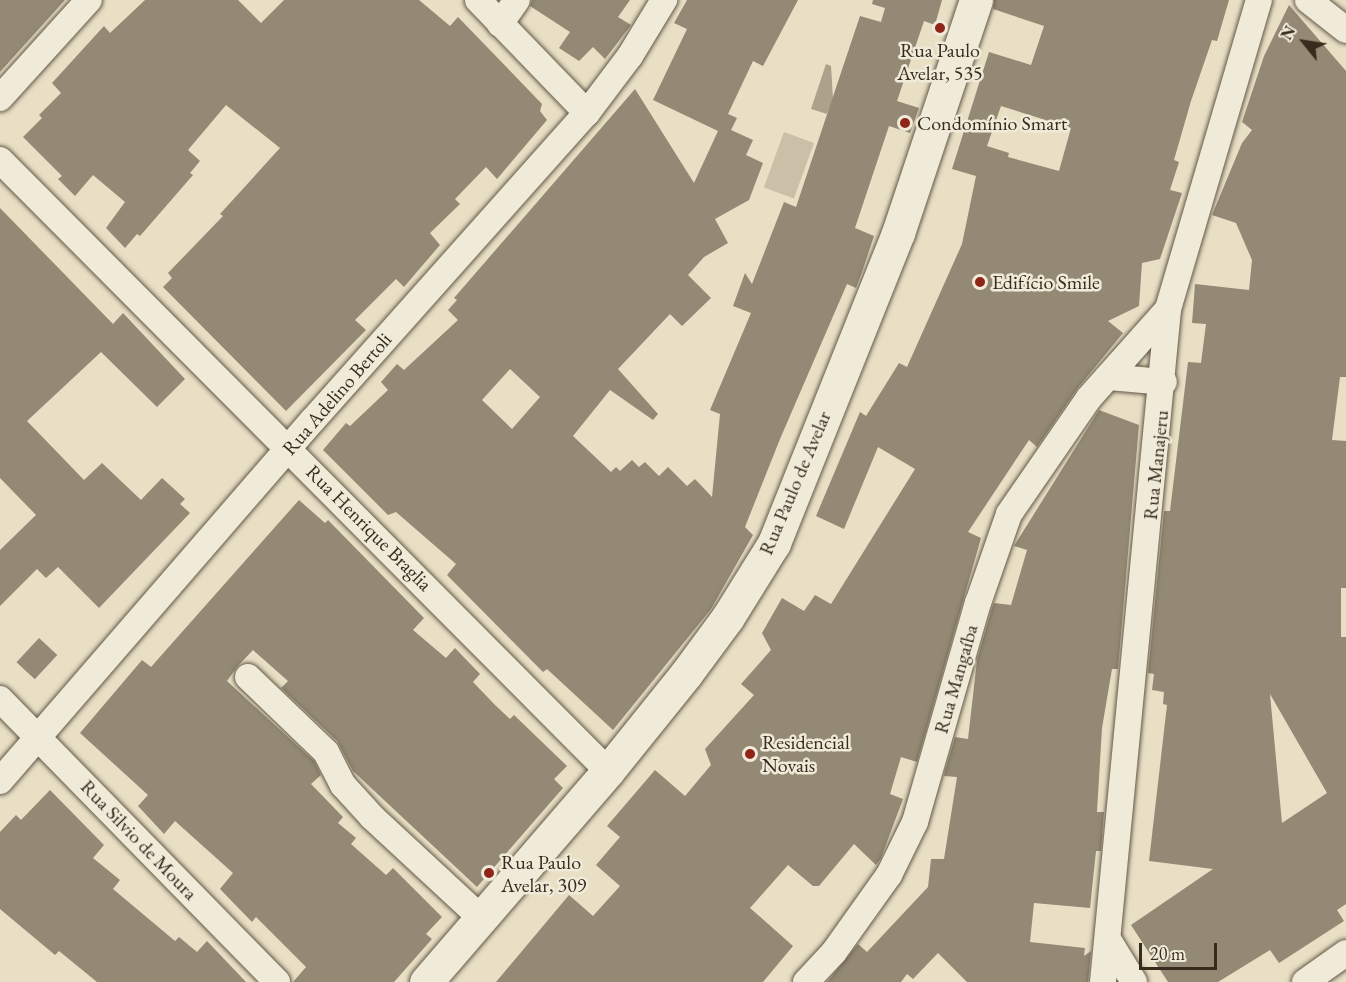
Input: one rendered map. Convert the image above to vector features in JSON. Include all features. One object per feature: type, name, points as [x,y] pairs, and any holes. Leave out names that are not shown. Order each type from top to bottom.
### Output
[{"type":"street","points":[[0,98],[89,0]]},
{"type":"street","points":[[477,0],[587,113]]},
{"type":"street","points":[[501,24],[517,0]]},
{"type":"street","name":"Rua Adelino Bertoli","points":[[0,782],[290,447],[587,113],[630,56],[664,0]]},
{"type":"street","name":"Rua Paulo de Avelar","points":[[426,982],[609,771],[728,617],[774,543],[898,233],[976,0]]},
{"type":"street","name":"Rua Manajeru","points":[[1103,982],[1109,941],[1164,382],[1168,309],[1259,0]]},
{"type":"street","points":[[1308,0],[1346,30]]},
{"type":"street","name":"Rua Henrique Braglia","points":[[0,160],[290,447],[609,771]]},
{"type":"street","name":"Rua Mangaíba","points":[[806,982],[834,952],[890,875],[915,822],[978,603],[1009,514],[1089,398],[1168,309]]},
{"type":"street","points":[[1108,376],[1164,382]]},
{"type":"street","points":[[248,676],[326,752],[343,785],[372,817],[482,919]]},
{"type":"street","name":"Rua Silvio de Moura","points":[[0,699],[277,982]]},
{"type":"street","points":[[1109,941],[1134,982]]},
{"type":"street","points":[[1305,982],[1346,953]]},
{"type":"shaded area","points":[[826,64],[831,66],[833,99],[827,114],[811,109]]},
{"type":"shaded area","points":[[784,132],[814,143],[794,198],[764,187]]},
{"type":"building","points":[[0,0],[65,0],[0,72]]},
{"type":"building","points":[[145,0],[238,0],[261,23],[284,0],[419,0],[450,26],[458,17],[542,104],[540,111],[547,120],[497,179],[486,167],[455,199],[460,204],[430,233],[440,245],[404,287],[396,279],[355,320],[366,330],[286,411],[163,287],[172,278],[168,273],[223,216],[220,214],[280,148],[226,105],[188,150],[200,161],[190,173],[193,175],[140,236],[137,234],[125,248],[106,228],[125,202],[93,175],[75,196],[58,179],[62,176],[23,137],[42,118],[39,115],[61,93],[52,83],[104,26],[110,33]]},
{"type":"building","points":[[532,0],[630,0],[618,17],[631,25],[605,59],[593,47],[579,61],[559,48],[570,32],[530,6]]},
{"type":"building","points":[[687,0],[798,0],[763,66],[753,61],[728,114],[737,118],[731,130],[753,140],[746,155],[763,163],[749,200],[715,219],[728,243],[704,257],[688,275],[711,298],[682,326],[670,314],[618,369],[658,414],[653,420],[610,390],[573,436],[611,472],[616,467],[620,471],[632,460],[639,467],[645,462],[659,476],[668,467],[687,486],[695,479],[712,497],[720,414],[710,410],[751,313],[733,306],[745,273],[752,284],[784,202],[796,207],[860,16],[881,22],[885,8],[872,4],[873,0],[942,0],[935,25],[924,21],[897,101],[919,108],[910,133],[889,126],[855,228],[874,236],[862,272],[856,288],[847,284],[780,439],[745,527],[753,535],[711,609],[613,730],[547,669],[543,672],[447,575],[456,564],[396,512],[388,515],[323,450],[346,423],[350,426],[388,390],[381,382],[397,364],[404,370],[458,320],[448,310],[457,300],[454,298],[635,89],[694,183],[718,131],[653,100],[687,29],[674,23]],"holes":[[[510,369],[540,397],[512,429],[482,400]]]},
{"type":"building","points":[[994,0],[1229,0],[1217,41],[1212,40],[1191,101],[1174,160],[1179,162],[1170,190],[1182,193],[1160,259],[1142,263],[1139,306],[1108,321],[1123,333],[1077,389],[1037,447],[1029,440],[968,532],[981,538],[917,762],[901,757],[890,794],[903,799],[881,858],[876,865],[854,844],[819,886],[813,886],[788,865],[750,908],[793,946],[763,982],[496,982],[569,895],[593,916],[620,886],[596,865],[620,837],[607,826],[655,770],[685,796],[711,765],[705,749],[754,695],[741,684],[771,650],[762,633],[782,598],[804,611],[815,595],[831,604],[915,469],[878,447],[844,529],[816,516],[860,412],[866,416],[899,363],[907,367],[962,244],[976,176],[952,169],[989,52],[1031,65],[1044,26],[993,9]],"holes":[[[1001,106],[1071,128],[1059,171],[1008,157],[1009,153],[987,146]]]},
{"type":"building","points":[[1289,5],[1346,71],[1346,377],[1340,377],[1332,440],[1346,441],[1346,588],[1341,588],[1341,637],[1346,637],[1346,904],[1337,910],[1344,921],[1279,963],[1270,950],[1218,982],[1168,982],[1131,925],[1213,869],[1149,861],[1167,705],[1163,704],[1164,692],[1152,690],[1154,674],[1148,673],[1164,511],[1170,511],[1188,362],[1201,363],[1206,324],[1192,323],[1195,284],[1249,290],[1252,260],[1236,223],[1212,215],[1242,143],[1252,130],[1242,122],[1264,56]],"holes":[[[1270,694],[1327,793],[1282,823]]]},
{"type":"building","points":[[0,208],[113,324],[123,313],[185,379],[157,407],[101,352],[27,421],[84,480],[102,463],[141,500],[162,478],[185,499],[180,504],[190,513],[99,608],[58,567],[46,578],[37,569],[0,606],[0,550],[36,515],[0,478]]},
{"type":"building","points":[[1099,410],[1139,425],[1118,669],[1112,669],[1102,728],[1097,812],[1104,812],[1101,851],[1096,851],[1090,908],[1034,903],[1030,942],[1085,948],[1084,956],[1091,951],[1088,982],[967,982],[938,953],[913,979],[907,974],[901,982],[827,982],[858,944],[867,952],[928,887],[931,859],[944,859],[957,777],[944,776],[955,737],[968,739],[977,660],[992,608],[994,603],[1011,605],[1027,550],[1014,546]]},
{"type":"building","points":[[299,500],[325,523],[328,520],[424,618],[413,630],[446,658],[455,648],[480,674],[473,682],[510,719],[514,715],[567,766],[554,779],[563,788],[477,887],[353,771],[337,741],[281,688],[288,681],[253,650],[237,667],[227,681],[314,761],[321,775],[311,784],[343,817],[338,823],[356,838],[351,844],[386,875],[393,868],[442,917],[426,934],[432,939],[394,982],[293,982],[306,967],[256,917],[252,922],[220,889],[233,873],[175,821],[164,834],[138,806],[148,795],[80,733],[142,660],[151,667]]},
{"type":"building","points":[[39,638],[57,655],[35,679],[16,662]]},
{"type":"building","points":[[50,790],[104,845],[93,858],[120,880],[113,889],[175,941],[179,937],[197,952],[207,941],[246,982],[97,982],[59,951],[55,955],[0,909],[0,832],[16,815],[21,820]]},
{"type":"place","name":"Rua Paulo Avelar, 535","points":[[940,28]]},
{"type":"place","name":"Condomínio Smart","points":[[905,123]]},
{"type":"place","name":"Edifício Smile","points":[[980,282]]},
{"type":"place","name":"Residencial Novais","points":[[750,754]]},
{"type":"place","name":"Rua Paulo Avelar, 309","points":[[489,873]]}]
